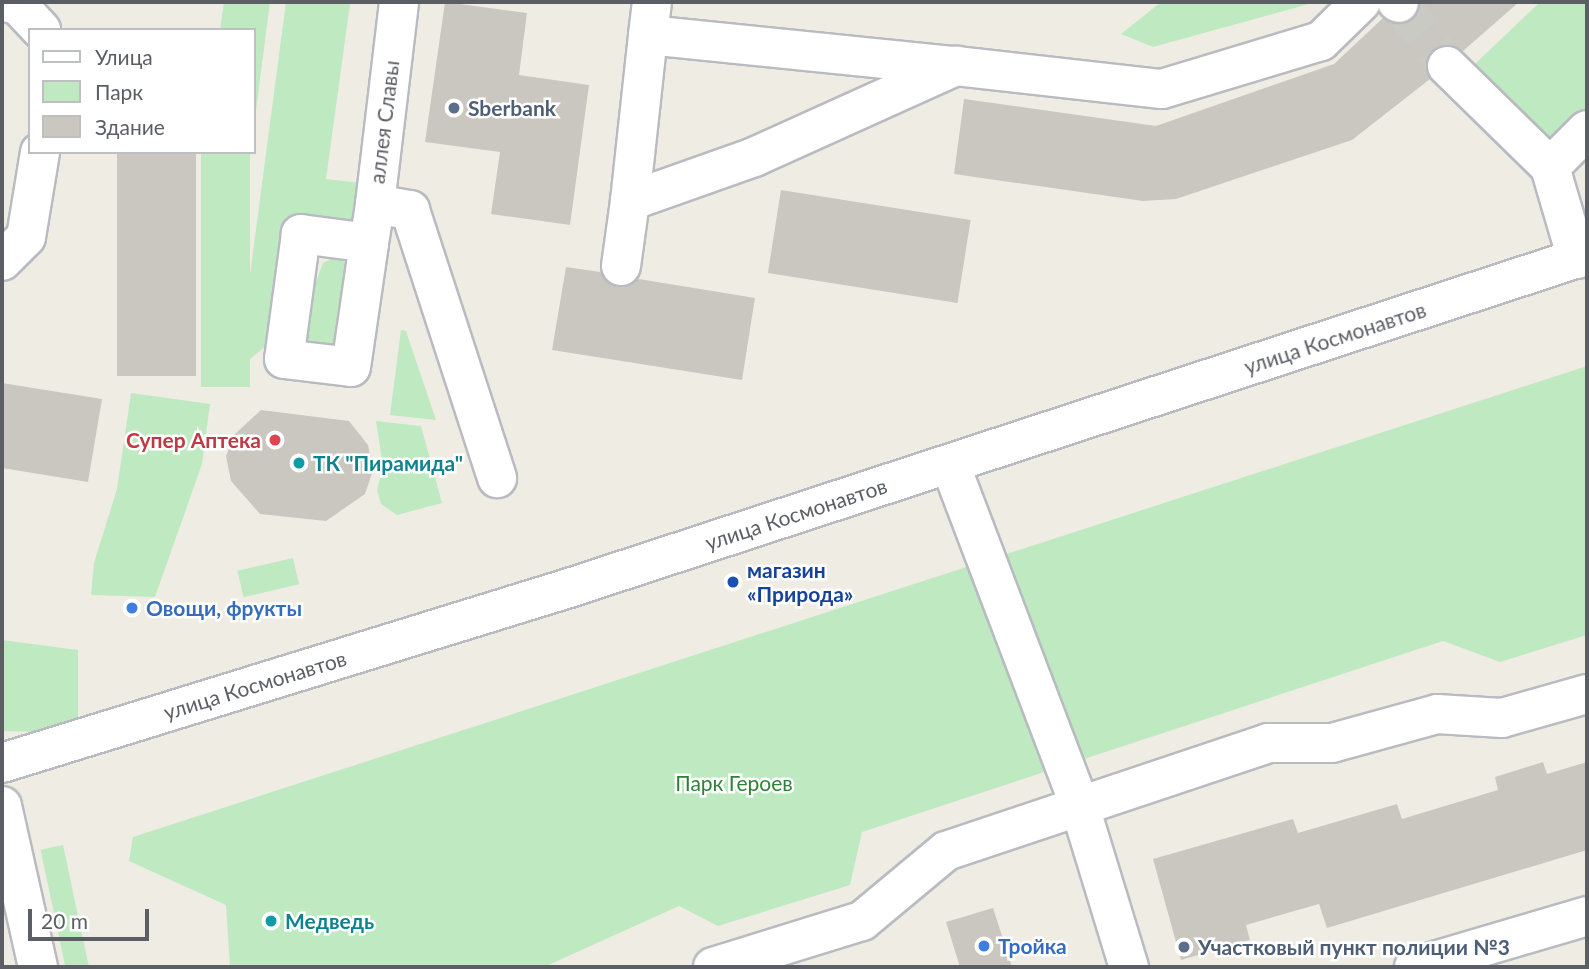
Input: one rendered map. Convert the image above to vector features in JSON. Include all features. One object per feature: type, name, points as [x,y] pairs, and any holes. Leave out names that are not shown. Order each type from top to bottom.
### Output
[{"type":"street","points":[[5,2],[18,5],[39,28]]},
{"type":"street","name":"аллея Славы","points":[[369,243],[399,2]]},
{"type":"street","points":[[621,266],[650,18],[956,66],[1162,89],[1321,41],[1361,2]]},
{"type":"street","points":[[630,201],[754,157],[956,66]]},
{"type":"street","points":[[1447,66],[1550,167],[1582,257]]},
{"type":"street","points":[[1550,167],[1587,130]]},
{"type":"street","points":[[2,261],[26,237],[40,154]]},
{"type":"street","points":[[375,204],[410,210],[497,478]]},
{"type":"street","name":"улица Космонавтов","points":[[2,763],[569,588],[1582,257]]},
{"type":"street","points":[[950,464],[1080,807],[1129,967]]},
{"type":"street","points":[[713,967],[862,921],[946,851],[1268,743],[1332,743],[1437,714],[1502,718],[1587,694]]},
{"type":"street","points":[[2,806],[38,967]]},
{"type":"street","points":[[1414,967],[1587,916]]},
{"type":"green space","points":[[224,2],[270,2],[256,110],[256,28],[220,28]]},
{"type":"green space","points":[[286,2],[350,4],[326,179],[370,184],[364,235],[294,227],[279,335],[250,359],[239,358]]},
{"type":"green space","points":[[1161,2],[1316,2],[1153,47],[1121,34]]},
{"type":"green space","points":[[1540,2],[1587,2],[1587,110],[1552,147],[1474,65]]},
{"type":"green space","points":[[201,154],[250,154],[250,387],[201,387]]},
{"type":"green space","points":[[334,257],[352,265],[335,348],[310,345],[304,338],[312,292],[323,263]]},
{"type":"green space","points":[[401,330],[406,331],[436,420],[390,415]]},
{"type":"green space","name":"Парк Героев","points":[[1587,366],[1587,635],[1500,662],[1443,641],[862,832],[850,885],[718,926],[679,906],[544,967],[230,967],[226,905],[129,861],[133,837]]},
{"type":"green space","points":[[131,393],[210,404],[202,464],[155,597],[91,595],[94,563],[117,489]]},
{"type":"green space","points":[[376,421],[421,426],[442,503],[397,515],[381,504],[377,490],[383,467]]},
{"type":"green space","points":[[293,558],[299,584],[244,597],[237,571]]},
{"type":"green space","points":[[2,640],[78,650],[78,727],[47,732],[2,731]]},
{"type":"green space","points":[[63,845],[89,967],[65,967],[41,850]]},
{"type":"building","points":[[445,2],[527,13],[519,75],[589,85],[570,225],[491,214],[500,152],[425,142]]},
{"type":"building","points":[[1421,2],[1519,2],[1463,51],[1452,45],[1432,50],[1426,61],[1430,79],[1352,140],[1176,199],[1143,201],[954,174],[964,99],[1156,126],[1334,64],[1383,18],[1400,25],[1412,21]]},
{"type":"building","points":[[117,154],[196,154],[196,376],[117,376]]},
{"type":"building","points":[[781,190],[971,220],[957,303],[768,273]]},
{"type":"building","points":[[566,267],[600,272],[617,287],[639,279],[755,298],[742,380],[552,350]]},
{"type":"building","points":[[2,383],[102,399],[88,482],[2,468]]},
{"type":"building","name":"ТК \"Пирамида\"","points":[[261,410],[349,421],[368,445],[373,470],[365,494],[326,521],[260,514],[231,481],[226,456],[235,434]]},
{"type":"building","points":[[1543,762],[1547,774],[1587,762],[1587,850],[1327,928],[1319,904],[1246,925],[1250,940],[1181,960],[1153,859],[1293,819],[1298,833],[1397,804],[1402,819],[1498,790],[1495,777]]},
{"type":"building","points":[[993,908],[1012,967],[960,967],[946,922]]},
{"type":"tunnel","points":[[1399,3],[1447,66]]},
{"type":"place","name":"Sberbank","points":[[454,108]]},
{"type":"place","name":"Супер Аптека","points":[[275,440]]},
{"type":"place","name":"ТК \"Пирамида\"","points":[[299,463]]},
{"type":"place","name":"магазин «Природа»","points":[[733,582]]},
{"type":"place","name":"Овощи, фрукты","points":[[132,608]]},
{"type":"place","name":"Медведь","points":[[271,921]]},
{"type":"place","name":"Тройка","points":[[984,946]]},
{"type":"place","name":"Участковый пункт полиции №3","points":[[1184,947]]}]
